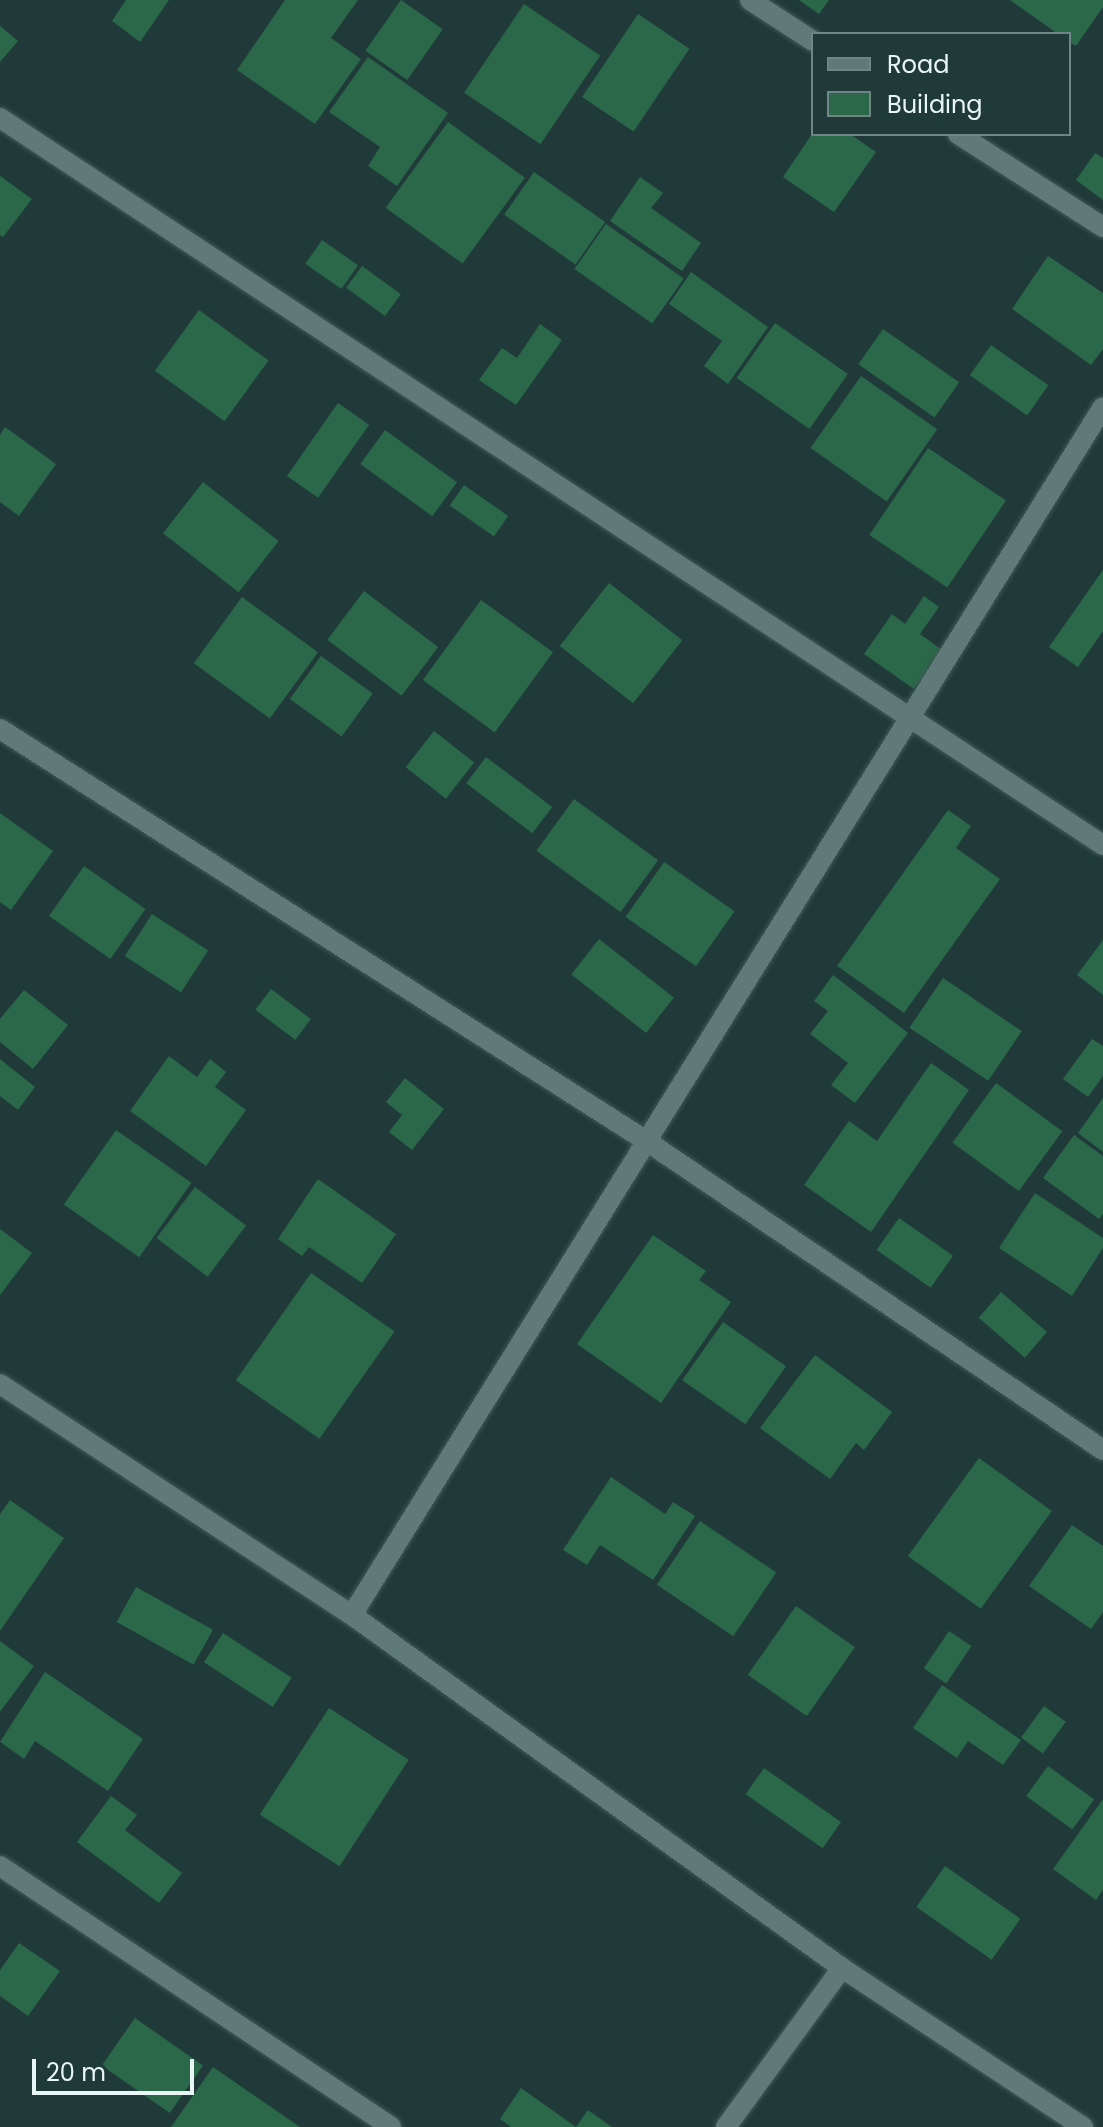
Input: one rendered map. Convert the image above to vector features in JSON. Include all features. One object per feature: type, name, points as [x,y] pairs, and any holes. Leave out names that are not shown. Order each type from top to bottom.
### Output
[{"type":"street","points":[[750,0],[811,40]]},
{"type":"street","points":[[0,118],[1103,845]]},
{"type":"street","points":[[961,136],[1103,227]]},
{"type":"street","points":[[352,1615],[1103,407]]},
{"type":"street","points":[[0,729],[645,1140],[1103,1450]]},
{"type":"street","points":[[0,1384],[352,1615],[842,1968],[1083,2127]]},
{"type":"street","points":[[0,1866],[391,2127]]},
{"type":"street","points":[[726,2127],[842,1968]]},
{"type":"building","points":[[126,0],[169,0],[140,42],[112,21]]},
{"type":"building","points":[[285,0],[358,0],[331,38],[361,59],[315,124],[237,70]]},
{"type":"building","points":[[401,0],[443,29],[407,80],[365,51]]},
{"type":"building","points":[[799,0],[829,0],[819,14]]},
{"type":"building","points":[[1010,0],[1103,0],[1103,7],[1076,46],[1071,43],[1071,32],[1055,32]]},
{"type":"building","points":[[524,4],[600,55],[540,144],[464,93]]},
{"type":"building","points":[[638,14],[689,49],[633,132],[582,97]]},
{"type":"building","points":[[0,26],[18,41],[0,62]]},
{"type":"building","points":[[368,57],[448,113],[397,186],[368,166],[380,147],[329,112]]},
{"type":"building","points":[[448,122],[525,178],[463,264],[386,208]]},
{"type":"building","points":[[811,135],[853,136],[876,152],[834,212],[783,177]]},
{"type":"building","points":[[1095,153],[1103,158],[1103,200],[1076,180]]},
{"type":"building","points":[[534,172],[605,222],[575,264],[504,215]]},
{"type":"building","points":[[0,176],[32,199],[3,237],[0,235]]},
{"type":"building","points":[[640,177],[663,193],[651,208],[701,243],[682,271],[610,221]]},
{"type":"building","points":[[606,224],[684,278],[652,324],[574,269]]},
{"type":"building","points":[[322,240],[358,265],[341,289],[305,264]]},
{"type":"building","points":[[1048,256],[1103,293],[1103,349],[1091,365],[1012,309]]},
{"type":"building","points":[[362,266],[401,294],[385,316],[346,288]]},
{"type":"building","points":[[691,272],[768,327],[728,384],[704,366],[722,341],[669,304]]},
{"type":"building","points":[[199,310],[269,361],[224,421],[155,371]]},
{"type":"building","points":[[775,323],[848,374],[809,429],[737,378]]},
{"type":"building","points":[[540,324],[562,340],[516,405],[479,380],[502,348],[517,358]]},
{"type":"building","points":[[883,329],[959,382],[935,418],[858,364]]},
{"type":"building","points":[[991,345],[1048,385],[1027,415],[970,375]]},
{"type":"building","points":[[861,376],[937,429],[887,501],[811,448]]},
{"type":"building","points":[[338,403],[369,425],[318,498],[287,476]]},
{"type":"building","points":[[5,427],[56,464],[19,516],[0,502],[0,435]]},
{"type":"building","points":[[385,430],[457,482],[432,516],[360,464]]},
{"type":"building","points":[[928,448],[1006,501],[947,588],[869,535]]},
{"type":"building","points":[[203,482],[279,541],[239,592],[163,533]]},
{"type":"building","points":[[464,485],[508,516],[494,536],[450,505]]},
{"type":"building","points":[[1103,570],[1103,631],[1078,667],[1049,647]]},
{"type":"building","points":[[609,583],[682,640],[633,703],[560,646]]},
{"type":"building","points":[[364,591],[438,647],[402,696],[327,640]]},
{"type":"building","points":[[924,596],[939,607],[920,634],[942,650],[914,689],[864,654],[892,614],[905,624]]},
{"type":"building","points":[[242,597],[318,652],[270,719],[194,663]]},
{"type":"building","points":[[481,600],[553,652],[495,732],[423,680]]},
{"type":"building","points":[[321,656],[373,694],[342,736],[290,699]]},
{"type":"building","points":[[434,731],[474,762],[446,799],[406,767]]},
{"type":"building","points":[[486,757],[552,807],[532,833],[466,783]]},
{"type":"building","points":[[574,799],[658,860],[621,912],[536,851]]},
{"type":"building","points":[[948,810],[971,826],[956,848],[1000,879],[904,1013],[837,966]]},
{"type":"building","points":[[0,813],[53,851],[11,910],[0,902]]},
{"type":"building","points":[[664,862],[734,911],[696,966],[626,917]]},
{"type":"building","points":[[84,866],[145,909],[110,959],[49,916]]},
{"type":"building","points":[[152,914],[208,950],[181,992],[125,956]]},
{"type":"building","points":[[599,939],[674,997],[646,1033],[571,974]]},
{"type":"building","points":[[1103,940],[1103,995],[1077,975]]},
{"type":"building","points":[[833,975],[908,1033],[855,1103],[831,1085],[848,1063],[810,1034],[828,1011],[814,1001]]},
{"type":"building","points":[[943,978],[1022,1031],[988,1081],[909,1028]]},
{"type":"building","points":[[271,989],[311,1019],[295,1040],[255,1010]]},
{"type":"building","points":[[24,990],[68,1025],[33,1069],[0,1042],[0,1019]]},
{"type":"building","points":[[1092,1039],[1103,1046],[1103,1076],[1088,1097],[1063,1079]]},
{"type":"building","points":[[169,1056],[197,1077],[210,1059],[226,1072],[215,1087],[246,1110],[206,1166],[130,1111]]},
{"type":"building","points":[[0,1059],[35,1087],[18,1110],[0,1096]]},
{"type":"building","points":[[931,1063],[969,1090],[871,1232],[804,1185],[849,1121],[877,1141]]},
{"type":"building","points":[[405,1078],[444,1109],[412,1150],[389,1132],[402,1115],[386,1102]]},
{"type":"building","points":[[996,1083],[1062,1131],[1019,1191],[953,1143]]},
{"type":"building","points":[[1103,1098],[1103,1152],[1078,1133]]},
{"type":"building","points":[[116,1130],[191,1183],[139,1257],[64,1205]]},
{"type":"building","points":[[1074,1135],[1103,1156],[1103,1214],[1099,1219],[1043,1178]]},
{"type":"building","points":[[318,1179],[396,1234],[362,1283],[309,1247],[302,1256],[278,1239]]},
{"type":"building","points":[[195,1187],[246,1226],[208,1277],[156,1238]]},
{"type":"building","points":[[1035,1193],[1103,1238],[1103,1248],[1072,1296],[999,1248]]},
{"type":"building","points":[[899,1218],[953,1256],[931,1288],[877,1250]]},
{"type":"building","points":[[0,1229],[32,1253],[0,1295]]},
{"type":"building","points":[[653,1235],[706,1271],[699,1280],[731,1302],[661,1403],[577,1344]]},
{"type":"building","points":[[311,1273],[395,1332],[319,1439],[236,1380]]},
{"type":"building","points":[[1001,1292],[1047,1332],[1025,1358],[979,1318]]},
{"type":"building","points":[[723,1322],[786,1366],[745,1424],[682,1380]]},
{"type":"building","points":[[815,1355],[892,1412],[864,1450],[856,1443],[830,1479],[760,1428]]},
{"type":"building","points":[[979,1458],[1052,1511],[981,1609],[908,1556]]},
{"type":"building","points":[[611,1477],[665,1514],[673,1502],[695,1516],[653,1580],[600,1545],[587,1565],[563,1550]]},
{"type":"building","points":[[10,1500],[64,1538],[0,1631],[0,1514]]},
{"type":"building","points":[[700,1521],[776,1572],[733,1636],[657,1585]]},
{"type":"building","points":[[1072,1525],[1103,1546],[1103,1612],[1091,1629],[1029,1586]]},
{"type":"building","points":[[136,1587],[213,1630],[194,1665],[117,1622]]},
{"type":"building","points":[[796,1606],[855,1647],[807,1716],[748,1675]]},
{"type":"building","points":[[949,1631],[971,1646],[946,1683],[924,1668]]},
{"type":"building","points":[[223,1633],[292,1678],[273,1707],[204,1662]]},
{"type":"building","points":[[0,1641],[34,1666],[0,1712]]},
{"type":"building","points":[[45,1672],[143,1739],[108,1791],[35,1741],[24,1759],[0,1742]]},
{"type":"building","points":[[942,1685],[1021,1740],[1003,1765],[968,1741],[957,1758],[913,1728]]},
{"type":"building","points":[[1044,1706],[1066,1722],[1043,1753],[1021,1738]]},
{"type":"building","points":[[329,1708],[409,1760],[340,1866],[260,1815]]},
{"type":"building","points":[[1048,1766],[1094,1800],[1072,1829],[1026,1796]]},
{"type":"building","points":[[764,1768],[841,1822],[823,1848],[746,1794]]},
{"type":"building","points":[[111,1796],[137,1815],[125,1830],[182,1873],[159,1903],[77,1842]]},
{"type":"building","points":[[1103,1799],[1103,1890],[1096,1900],[1053,1869]]},
{"type":"building","points":[[945,1866],[1020,1919],[992,1960],[916,1907]]},
{"type":"building","points":[[19,1943],[60,1971],[28,2016],[0,1996],[0,1970]]},
{"type":"building","points":[[135,2018],[203,2066],[170,2113],[102,2066]]},
{"type":"building","points":[[213,2067],[300,2127],[171,2127]]},
{"type":"building","points":[[521,2088],[576,2127],[511,2127],[500,2119]]},
{"type":"building","points":[[588,2110],[612,2127],[576,2127]]}]
